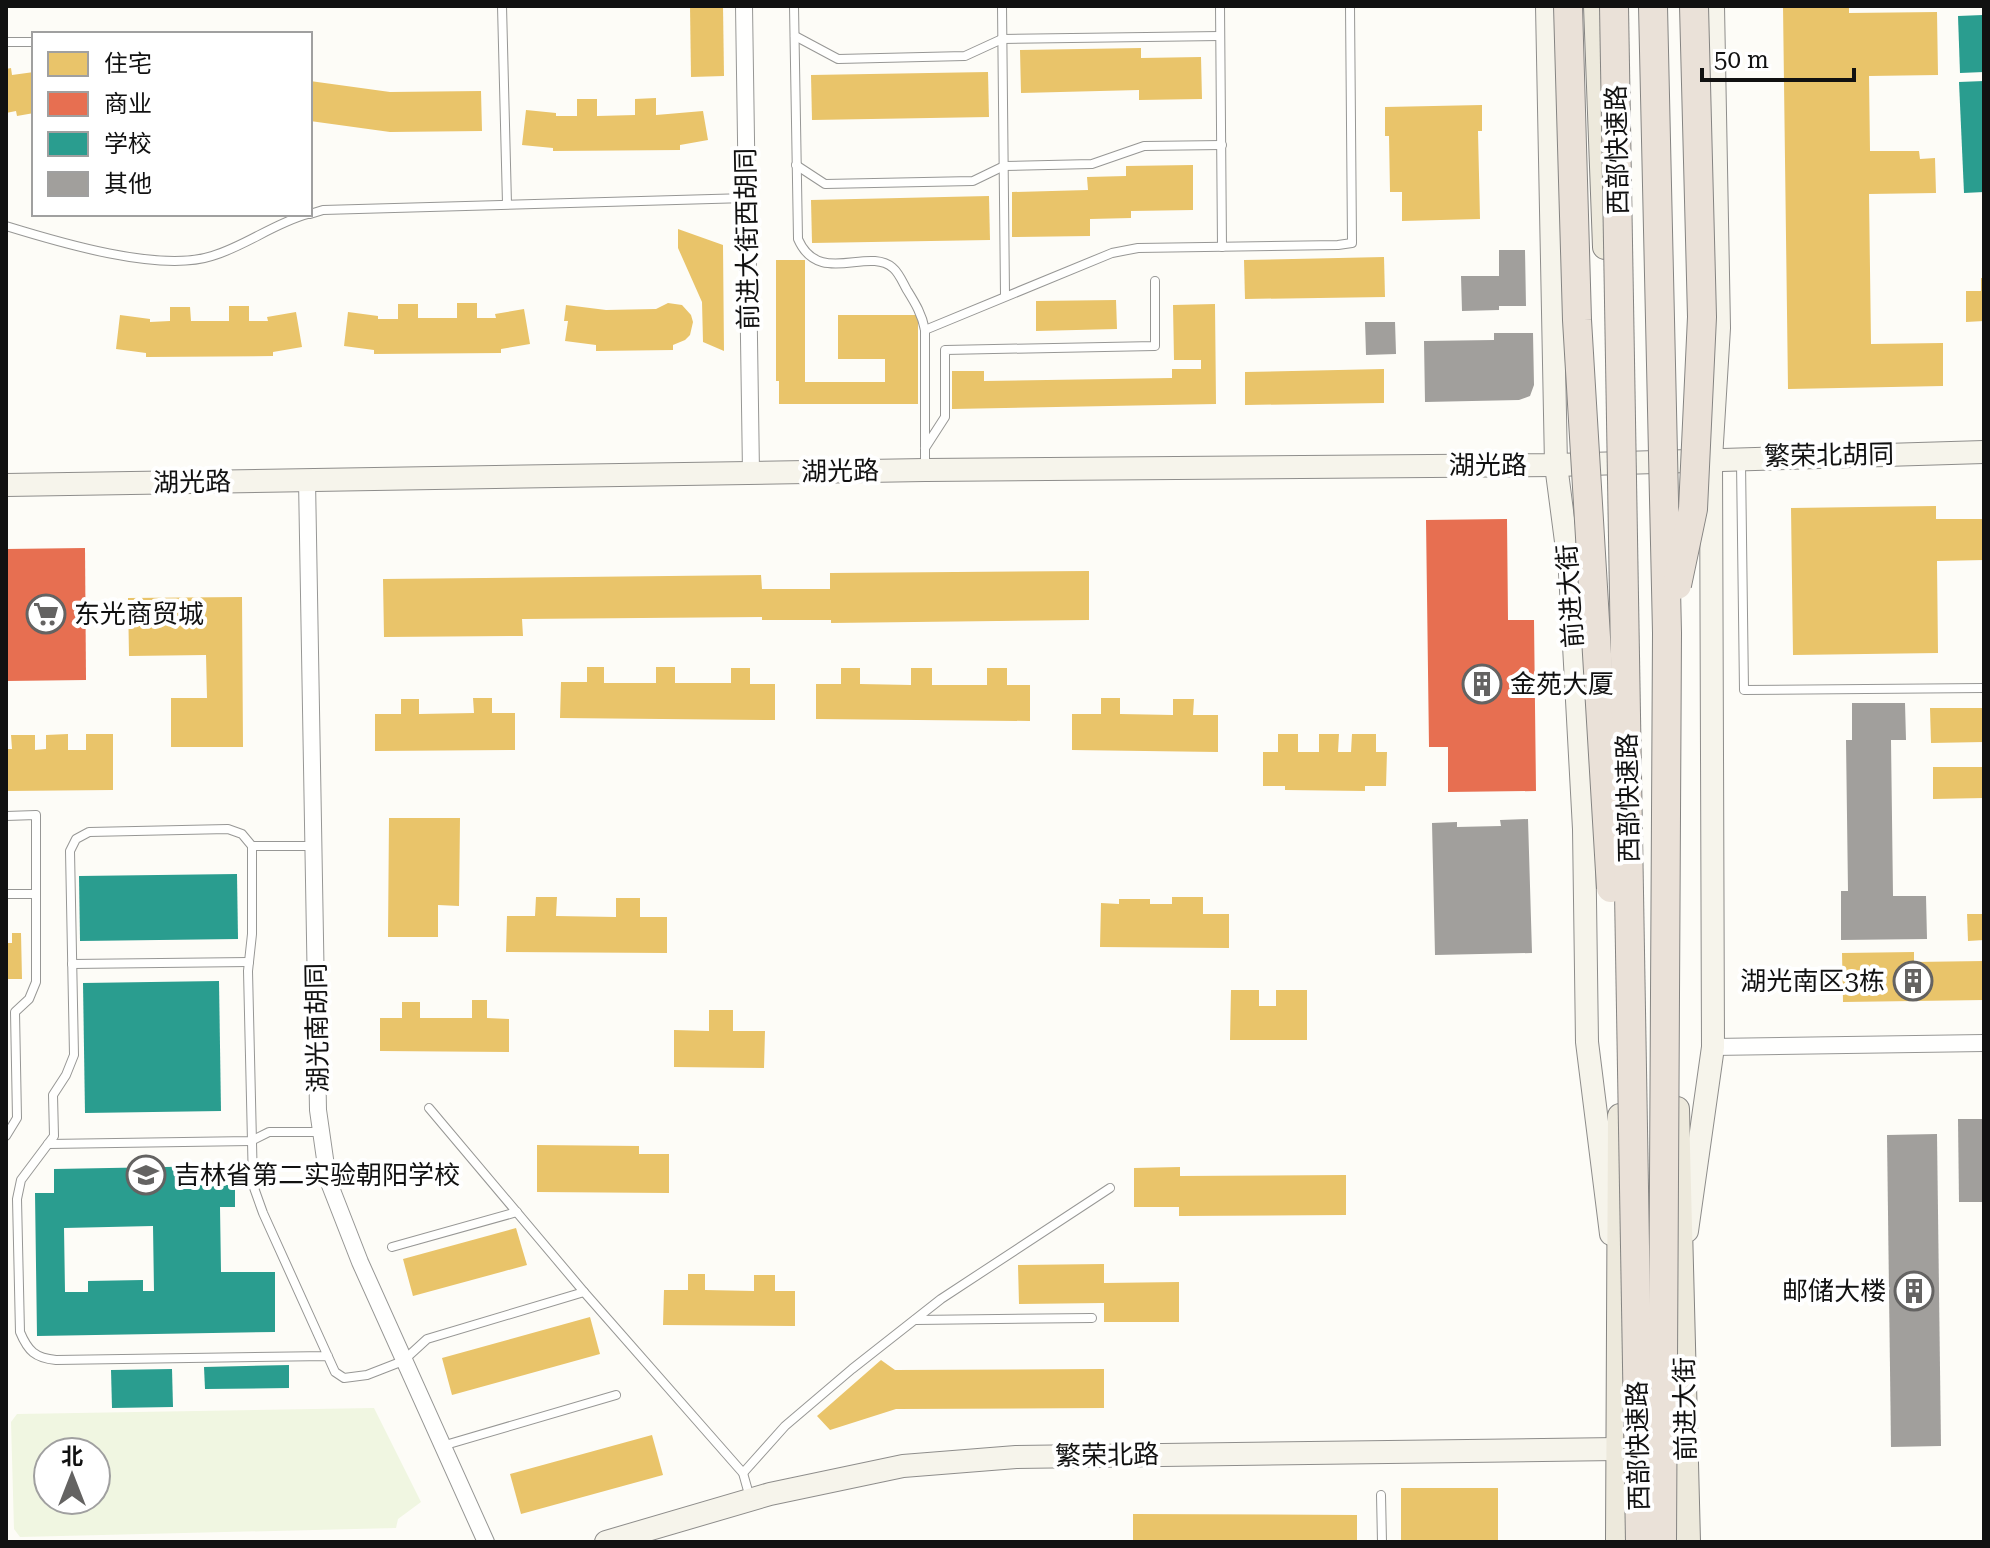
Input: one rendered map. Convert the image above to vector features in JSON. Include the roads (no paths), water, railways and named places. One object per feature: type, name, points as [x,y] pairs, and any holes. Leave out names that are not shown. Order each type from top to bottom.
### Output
[{"type":"highway","points":[[1568,6],[1577,320],[1612,907],[1633,1123]]},
{"type":"highway","name":"西部快速路","points":[[1614,6],[1640,1542]]},
{"type":"highway","name":"西部快速路","points":[[1653,6],[1667,633],[1662,1542]]},
{"type":"highway","points":[[1667,633],[1693,509],[1702,317],[1694,6]]},
{"type":"main road","name":"前进大街","points":[[1596,6],[1619,808],[1618,1542]]},
{"type":"main road","name":"前进大街","points":[[1666,6],[1674,460],[1675,1031],[1688,1542]]},
{"type":"street","name":"前进大街西胡同","points":[[744,6],[751,472]]},
{"type":"street","name":"前进大街","points":[[1547,6],[1556,465],[1570,572],[1582,799],[1587,1042],[1617,1280]]},
{"type":"street","name":"前进大街","points":[[1682,1276],[1713,1047],[1711,459],[1719,328],[1713,6]]},
{"type":"street","name":"繁荣北胡同","points":[[1674,460],[1984,452]]},
{"type":"street","name":"湖光路","points":[[6,485],[751,472],[925,459],[1556,465],[1674,460]]},
{"type":"street","name":"湖光南胡同","points":[[307,480],[318,1110],[328,1180],[403,1361],[486,1542]]},
{"type":"street","points":[[1713,1047],[1984,1043]]},
{"type":"street","name":"繁荣北路","points":[[606,1542],[751,1500],[903,1466],[1016,1457],[1617,1449]]},
{"type":"lane","points":[[502,6],[507,204]]},
{"type":"lane","points":[[794,6],[798,239],[804,254],[821,262],[880,262],[893,268],[922,314],[925,330],[925,459]]},
{"type":"lane","points":[[1002,6],[1005,295]]},
{"type":"lane","points":[[1220,6],[1222,247]]},
{"type":"lane","points":[[925,330],[1112,253],[1138,248],[1352,243],[1350,6]]},
{"type":"lane","points":[[795,36],[838,59],[965,56],[1002,39],[1220,36]]},
{"type":"lane","points":[[6,42],[32,42]]},
{"type":"lane","points":[[796,165],[825,184],[973,181],[1004,166],[1092,164],[1144,146],[1222,145]]},
{"type":"lane","points":[[312,213],[323,210],[747,198]]},
{"type":"lane","points":[[6,226],[110,254],[169,261],[209,258],[301,216]]},
{"type":"lane","points":[[925,459],[945,417],[945,350],[1155,346],[1155,281]]},
{"type":"lane","points":[[1741,457],[1744,690],[1984,688]]},
{"type":"lane","points":[[6,816],[36,815],[36,982],[29,999],[11,1012],[17,1118],[6,1136]]},
{"type":"lane","points":[[328,1356],[56,1360],[38,1358],[26,1347],[20,1332],[17,1199],[21,1180],[54,1136],[53,1095],[74,1055],[70,851],[76,839],[89,832],[228,829],[242,834],[252,846],[249,962],[253,1185],[258,1199],[328,1356],[335,1372],[344,1378],[367,1375],[403,1361],[427,1339],[584,1292]]},
{"type":"lane","points":[[252,846],[313,846]]},
{"type":"lane","points":[[6,894],[36,894]]},
{"type":"lane","points":[[72,964],[249,962]]},
{"type":"lane","points":[[429,1108],[584,1292],[743,1473],[751,1500]]},
{"type":"lane","points":[[48,1144],[251,1141],[269,1132],[321,1132]]},
{"type":"lane","points":[[743,1473],[785,1426],[941,1299],[1110,1188]]},
{"type":"lane","points":[[392,1247],[517,1212]]},
{"type":"lane","points":[[914,1320],[1092,1318]]},
{"type":"lane","points":[[442,1446],[616,1395]]},
{"type":"lane","points":[[1381,1495],[1382,1542]]},
{"type":"place","name":"东光商贸城","points":[[46,614]]},
{"type":"place","name":"金苑大厦","points":[[1482,684]]},
{"type":"place","name":"湖光南区3栋","points":[[1913,981]]},
{"type":"place","name":"吉林省第二实验朝阳学校","points":[[146,1175]]},
{"type":"place","name":"邮储大楼","points":[[1914,1291]]}]
